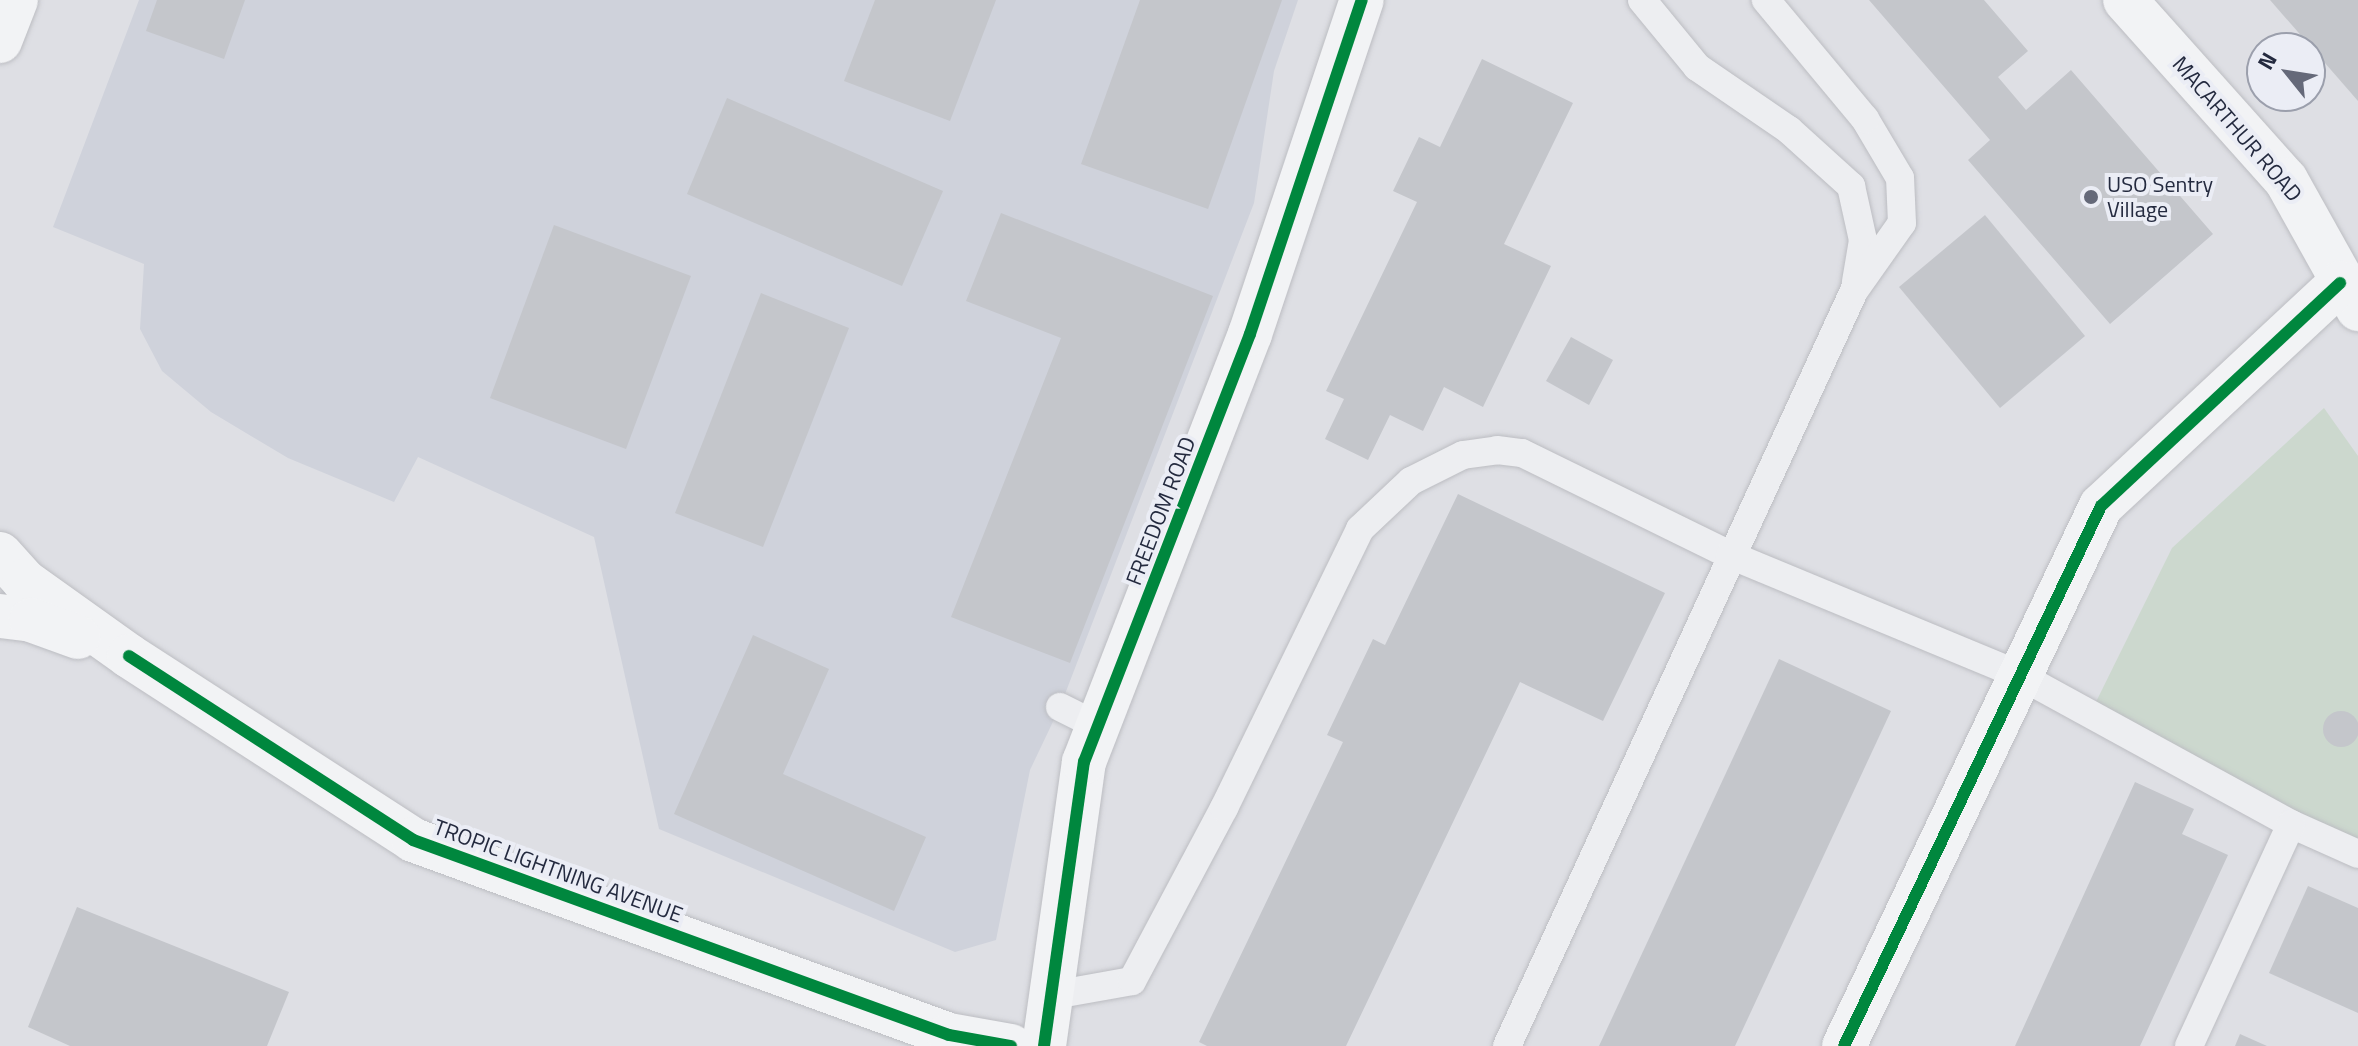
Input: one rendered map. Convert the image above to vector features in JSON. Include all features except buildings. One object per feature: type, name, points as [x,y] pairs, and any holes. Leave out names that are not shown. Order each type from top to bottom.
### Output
[{"type":"street","points":[[0,41],[16,0]]},
{"type":"street","name":"FREEDOM ROAD","points":[[1044,1046],[1048,996],[1084,762],[1250,334],[1362,0]]},
{"type":"street","name":"MACARTHUR ROAD","points":[[2125,0],[2303,202],[2349,296]]},
{"type":"street","points":[[1844,1046],[2017,674],[2101,506],[2349,296]]},
{"type":"street","points":[[0,554],[24,581],[129,656]]},
{"type":"street","points":[[0,616],[31,620],[129,656]]},
{"type":"street","name":"TROPIC LIGHTNING AVENUE","points":[[129,656],[413,840],[949,1035],[1011,1046]]},
{"type":"lane","points":[[1642,0],[1697,67],[1789,130],[1851,186],[1863,240],[1854,291]]},
{"type":"lane","points":[[1507,1046],[1730,555],[1854,291],[1902,223],[1900,178],[1865,119],[1766,0]]},
{"type":"lane","points":[[1048,996],[1132,981],[1224,808],[1360,529],[1411,481],[1463,455],[1522,453],[1730,555],[2017,674],[2291,824],[2358,854]]},
{"type":"lane","points":[[1060,707],[1100,727]]},
{"type":"lane","points":[[2189,1046],[2291,824]]},
{"type":"shaded area","points":[[139,0],[1298,0],[1274,71],[1254,203],[1060,707],[1030,770],[996,940],[955,952],[659,829],[594,537],[418,457],[394,502],[288,458],[211,412],[162,371],[140,329],[144,264],[53,227]]},
{"type":"shaded area","points":[[2324,408],[2358,456],[2358,854],[2090,714],[2172,548]]},
{"type":"cycle path","points":[[1044,1046],[1084,762],[1250,334],[1362,0]]},
{"type":"cycle path","points":[[1844,1046],[2101,506],[2340,283]]},
{"type":"cycle path","points":[[129,656],[413,840],[949,1035],[1011,1046]]},
{"type":"place","name":"USO Sentry Village","points":[[2091,197]]}]
